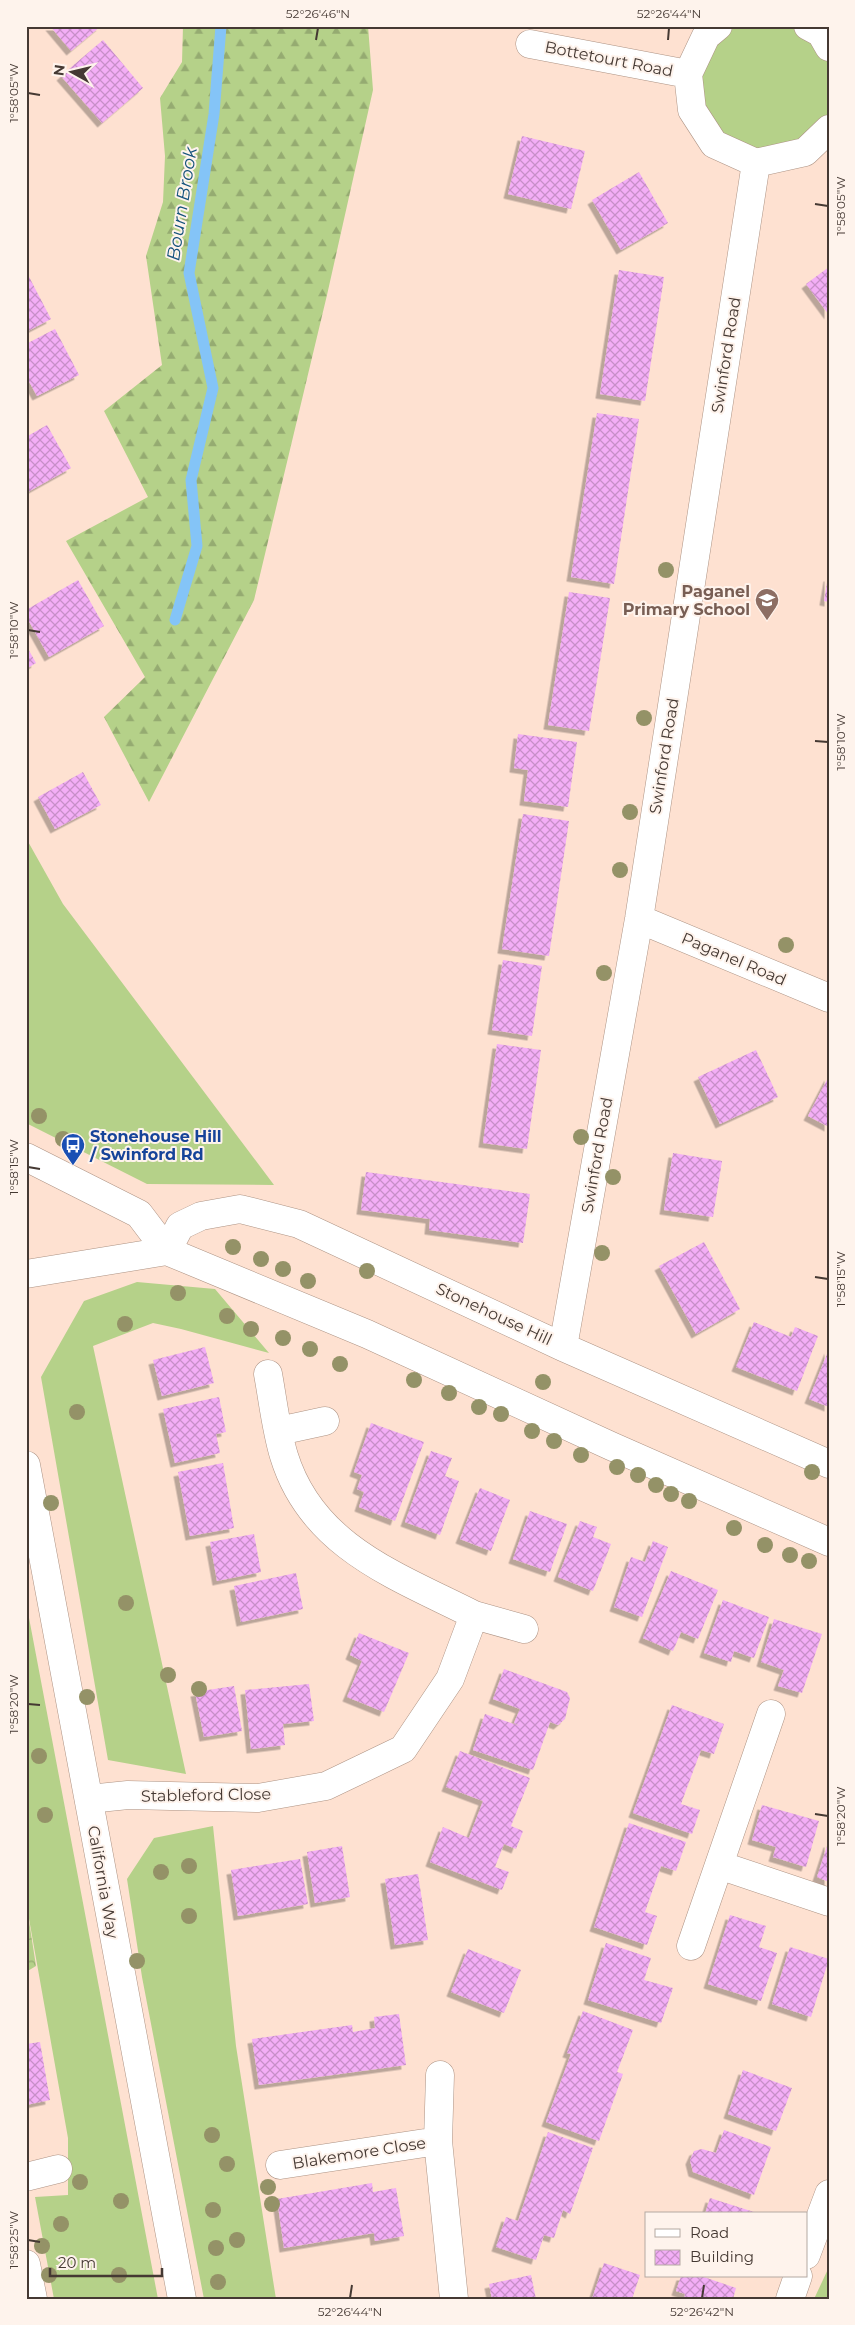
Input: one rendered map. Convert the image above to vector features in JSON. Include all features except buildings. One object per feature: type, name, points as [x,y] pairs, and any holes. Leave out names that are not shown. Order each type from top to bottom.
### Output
[{"type":"street","points":[[718,26],[706,36],[688,74],[692,110],[714,144],[756,163],[805,152],[829,129]]},
{"type":"street","points":[[808,26],[822,33],[829,47]]},
{"type":"street","name":"Bottetourt Road","points":[[530,44],[688,74]]},
{"type":"street","name":"Swinford Road","points":[[564,1347],[639,919],[756,163]]},
{"type":"street","name":"Paganel Road","points":[[639,919],[829,998]]},
{"type":"street","points":[[26,1157],[139,1214],[167,1251],[367,1334],[611,1446],[829,1542]]},
{"type":"street","name":"Stonehouse Hill","points":[[167,1251],[180,1226],[201,1216],[240,1209],[299,1224],[564,1347],[829,1464]]},
{"type":"street","points":[[26,1274],[167,1251]]},
{"type":"street","points":[[268,1374],[284,1456],[300,1494],[330,1533],[366,1560],[474,1615],[524,1629]]},
{"type":"street","points":[[279,1431],[325,1422]]},
{"type":"street","name":"California Way","points":[[26,1465],[182,2299]]},
{"type":"street","name":"Stableford Close","points":[[89,1800],[128,1795],[258,1798],[326,1786],[403,1748],[450,1679],[474,1615]]},
{"type":"street","points":[[690,1946],[771,1714]]},
{"type":"street","points":[[719,1864],[829,1902]]},
{"type":"street","name":"Blakemore Close","points":[[440,2075],[438,2141],[454,2299]]},
{"type":"street","name":"Blakemore Close","points":[[280,2165],[438,2141]]},
{"type":"street","points":[[26,2177],[58,2168]]},
{"type":"street","points":[[808,2249],[829,2194]]},
{"type":"street","points":[[26,2264],[33,2299]]},
{"type":"street","points":[[790,2299],[797,2278]]},
{"type":"green space","points":[[183,26],[368,26],[373,90],[327,295],[254,600],[149,802],[104,717],[145,677],[66,541],[148,497],[104,411],[162,365],[146,256],[163,202],[165,156],[160,98],[182,62]]},
{"type":"green space","points":[[723,26],[804,26],[829,52],[829,122],[827,128],[756,161],[694,110],[710,37]]},
{"type":"green space","points":[[26,838],[63,904],[274,1185],[147,1184],[26,1123]]},
{"type":"green space","points":[[137,1282],[215,1289],[269,1353],[153,1323],[93,1346],[186,1774],[108,1760],[41,1377],[84,1301]]},
{"type":"green space","points":[[26,1602],[158,2299],[54,2299],[35,2197],[68,2195],[68,2138],[26,1902]]},
{"type":"green space","points":[[213,1826],[236,2046],[276,2299],[204,2299],[142,1977],[127,1879],[154,1838]]},
{"type":"green space","points":[[26,1902],[36,1966],[26,1972]]},
{"type":"green space","points":[[829,2267],[829,2299],[814,2299]]},
{"type":"waterway","name":"Bourn Brook","points":[[175,620],[197,546],[191,480],[213,388],[189,273],[214,114],[221,26]]},
{"type":"place","name":"Paganel Primary School","points":[[767,621]]},
{"type":"place","name":"Stonehouse Hill / Swinford Rd","points":[[73,1166]]}]
